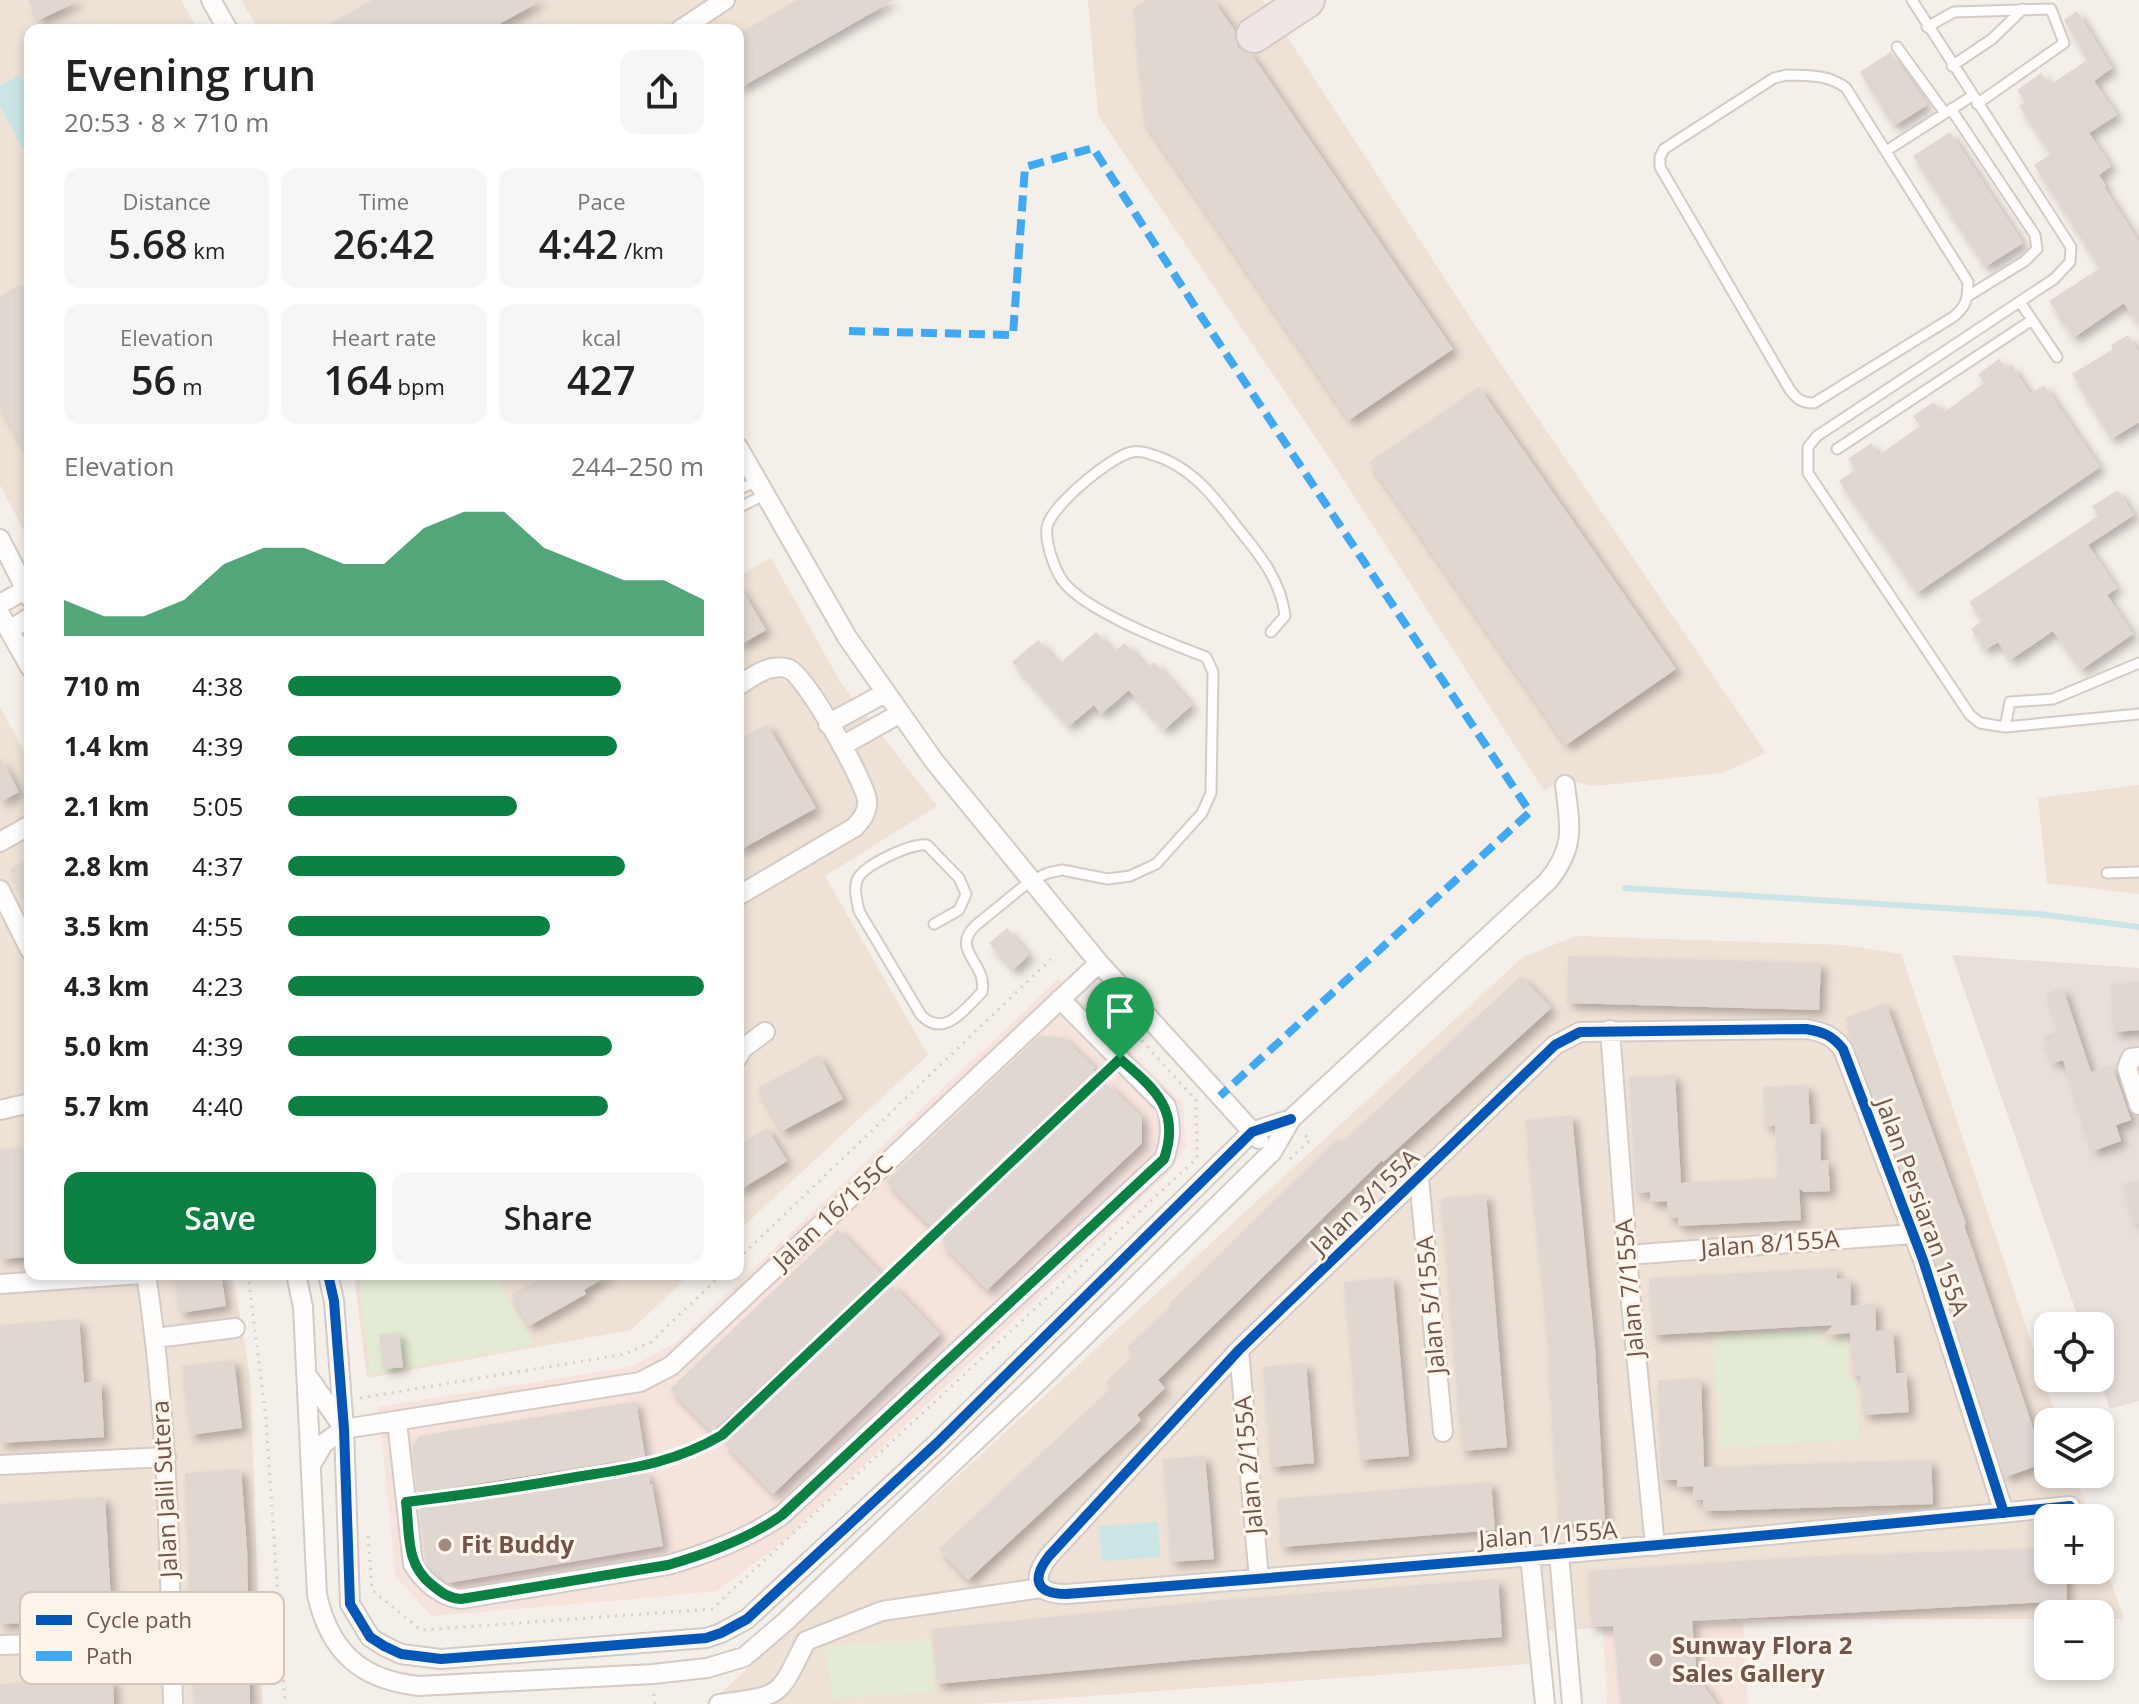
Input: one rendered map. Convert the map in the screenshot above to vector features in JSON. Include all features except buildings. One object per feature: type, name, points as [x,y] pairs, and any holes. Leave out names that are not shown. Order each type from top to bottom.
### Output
[{"type":"highway","points":[[1254,35],[1307,0]]},
{"type":"street","points":[[211,0],[225,24]]},
{"type":"street","points":[[689,24],[725,0]]},
{"type":"street","points":[[744,458],[847,637],[899,714],[1030,881],[1099,963],[1272,1152]]},
{"type":"street","points":[[0,539],[24,583]]},
{"type":"street","points":[[11,560],[24,562]]},
{"type":"street","points":[[0,604],[24,594]]},
{"type":"street","points":[[5,622],[24,656]]},
{"type":"street","points":[[744,682],[763,671],[787,668],[803,681],[842,746],[867,802],[865,816],[855,827],[744,892]]},
{"type":"street","points":[[828,724],[885,693]]},
{"type":"street","points":[[842,746],[899,714]]},
{"type":"street","points":[[297,1280],[303,1307],[317,1595],[337,1645],[366,1672],[382,1679],[419,1686],[653,1674],[707,1668],[744,1657],[797,1611],[1039,1381],[1272,1152],[1291,1119],[1548,881],[1560,866],[1571,832],[1565,785]]},
{"type":"street","points":[[0,842],[24,828]]},
{"type":"street","points":[[2,900],[24,939]]},
{"type":"street","name":"Jalan 16/155C","points":[[344,1429],[640,1382],[671,1366],[1099,963]]},
{"type":"street","points":[[397,1421],[413,1564],[419,1575],[448,1598],[461,1599],[668,1565],[688,1560],[767,1525],[782,1515],[1164,1159],[1171,1125],[1166,1106],[1060,999]]},
{"type":"street","name":"Jalan 3/155A","points":[[1039,1584],[1041,1566],[1049,1556],[1239,1350],[1555,1045],[1580,1032],[1610,1030],[1806,1029]]},
{"type":"street","name":"Jalan Persiaran 155A","points":[[1806,1029],[1823,1032],[1835,1039],[1843,1049],[1912,1234],[2004,1513]]},
{"type":"street","name":"Jalan 7/155A","points":[[1610,1030],[1627,1255],[1655,1546]]},
{"type":"street","points":[[744,1048],[765,1032]]},
{"type":"street","points":[[2139,1057],[2131,1058],[2127,1068],[2139,1105]]},
{"type":"street","points":[[0,1110],[24,1104]]},
{"type":"street","points":[[329,1280],[334,1301],[344,1429],[350,1604],[370,1637],[401,1654],[441,1659],[706,1638],[747,1619],[937,1443],[1252,1132],[1291,1119]]},
{"type":"street","name":"Jalan 5/155A","points":[[1419,1178],[1443,1432]]},
{"type":"street","name":"Jalan 8/155A","points":[[1627,1255],[1912,1234]]},
{"type":"street","points":[[0,1284],[58,1280]]},
{"type":"street","name":"Jalan Jalil Sutera","points":[[145,1280],[156,1338],[166,1457],[170,1592]]},
{"type":"street","points":[[156,1338],[235,1328]]},
{"type":"street","name":"Jalan 2/155A","points":[[1239,1350],[1259,1579]]},
{"type":"street","points":[[307,1375],[344,1429]]},
{"type":"street","points":[[312,1463],[324,1443],[344,1429]]},
{"type":"street","points":[[0,1465],[166,1457]]},
{"type":"street","name":"Jalan 1/155A","points":[[719,1704],[769,1697],[783,1686],[806,1641],[882,1611],[1039,1584],[1052,1594],[1066,1594],[1655,1546],[2034,1510]]},
{"type":"street","points":[[1559,1554],[1572,1704]]},
{"type":"street","points":[[1530,1556],[1545,1704]]},
{"type":"street","points":[[0,1645],[20,1644]]},
{"type":"street","name":"Jalan Jalil Sutera","points":[[173,1684],[173,1704]]},
{"type":"lane","points":[[1905,0],[1919,15]]},
{"type":"lane","points":[[1912,0],[2071,247],[2070,262],[2062,272],[2020,302],[1817,436],[1808,447],[1808,473],[1970,715],[1980,723],[2005,727],[2139,714]]},
{"type":"lane","points":[[1952,66],[1992,39],[2023,9]]},
{"type":"lane","points":[[1886,151],[2064,43],[2051,9],[1954,12],[1927,27]]},
{"type":"lane","points":[[1897,47],[1948,111],[2035,235],[2037,249],[2025,261],[1968,296]]},
{"type":"lane","points":[[1787,75],[1825,76],[1837,81],[1846,88],[1968,282],[1968,296],[1964,308],[1953,317],[1826,398],[1805,403],[1790,390],[1660,167],[1660,157],[1664,149],[1774,78],[1787,75]]},
{"type":"lane","points":[[2020,302],[2057,357]]},
{"type":"lane","points":[[1837,449],[2032,320]]},
{"type":"lane","points":[[934,924],[959,910],[966,894],[959,878],[927,845],[910,846],[864,871],[857,880],[859,911],[921,1015],[928,1023],[937,1025],[947,1024],[956,1018],[982,992],[982,974],[967,950],[968,934],[1030,881],[1062,870],[1108,879],[1130,876],[1156,864],[1202,813],[1211,793],[1211,663],[1206,657],[1111,616],[1063,580],[1049,544],[1047,528],[1055,511],[1081,486],[1115,460],[1132,452],[1150,454],[1185,470],[1204,484],[1267,566],[1283,598],[1285,616],[1271,632]]},
{"type":"lane","points":[[744,489],[761,488]]},
{"type":"lane","points":[[744,503],[761,488]]},
{"type":"lane","points":[[2005,727],[2010,702],[2053,699],[2139,663]]},
{"type":"lane","points":[[2107,873],[2139,872]]},
{"type":"lane","points":[[406,1502],[508,1489],[661,1463],[722,1435],[1120,1059]]},
{"type":"path","points":[[744,1253],[1051,959]]},
{"type":"path","points":[[367,1530],[372,1590],[421,1630],[712,1609],[1197,1158],[1196,1100],[1083,978]]},
{"type":"path","points":[[249,1280],[266,1419],[278,1592]]},
{"type":"path","points":[[357,1399],[625,1354],[651,1342],[716,1280]]},
{"type":"path","points":[[284,1684],[285,1704]]},
{"type":"shaded area","points":[[0,0],[181,0],[195,24],[24,24],[24,531],[0,485]]},
{"type":"shaded area","points":[[241,0],[884,0],[744,75],[744,24],[255,24]]},
{"type":"shaded area","points":[[1088,0],[1263,0],[1494,354],[1766,753],[1722,773],[1596,786],[1563,780],[1544,791],[1330,459],[1098,115]]},
{"type":"shaded area","points":[[771,558],[841,683],[937,806],[825,876],[928,1055],[744,1225],[744,574]]},
{"type":"shaded area","points":[[0,707],[24,751],[24,1280],[234,1280],[250,1377],[258,1592],[20,1592],[20,1684],[261,1684],[262,1704],[0,1704]]},
{"type":"shaded area","points":[[2139,785],[2139,894],[2047,883],[2038,798]]},
{"type":"shaded area","points":[[1576,936],[1844,945],[1901,954],[2034,1350],[2034,1392],[2048,1392],[2053,1408],[2034,1408],[2034,1488],[2080,1488],[2085,1504],[2034,1504],[2034,1584],[2112,1584],[2124,1619],[2114,1619],[2114,1600],[2034,1600],[2034,1619],[1743,1619],[1529,1632],[1530,1664],[980,1704],[709,1704],[1523,957]]},
{"type":"shaded area","points":[[1952,955],[2139,968],[2139,1401],[2110,1408],[2104,1392],[2114,1392],[2114,1312],[2076,1312]]},
{"type":"shaded area","points":[[1058,979],[1183,1104],[1186,1146],[1171,1170],[783,1542],[717,1591],[432,1616],[396,1578],[378,1407],[630,1367],[674,1344]]},
{"type":"shaded area","points":[[355,1280],[685,1280],[631,1330],[367,1378]]},
{"type":"shaded area","points":[[1743,1621],[1748,1704],[1607,1704],[1603,1630]]},
{"type":"green space","points":[[360,1280],[497,1280],[533,1344],[370,1375]]},
{"type":"green space","points":[[1819,1330],[1820,1340],[1846,1338],[1848,1380],[1856,1380],[1859,1439],[1720,1448],[1713,1336]]},
{"type":"green space","points":[[931,1639],[935,1691],[832,1699],[825,1646]]},
{"type":"water","points":[[20,75],[24,83],[24,151],[0,106],[0,86]]},
{"type":"water","points":[[1158,1522],[1160,1557],[1102,1561],[1099,1526]]},
{"type":"waterway","points":[[1625,888],[2039,914],[2139,927]]},
{"type":"marked path","points":[[849,331],[1013,335],[1025,167],[1093,148],[1530,812],[1220,1096]]},
{"type":"cycle path","points":[[1806,1029],[1827,1035],[1839,1044],[1923,1260],[2004,1512],[1568,1553],[1066,1594],[1048,1591],[1040,1584],[1039,1578],[1049,1556],[1239,1350],[1555,1045],[1580,1032],[1806,1029]]},
{"type":"cycle path","points":[[329,1280],[334,1301],[344,1429],[350,1604],[370,1637],[401,1654],[441,1659],[706,1638],[747,1619],[937,1443],[1252,1132],[1291,1119]]},
{"type":"cycle path","points":[[2004,1512],[2034,1509]]},
{"type":"place","name":"Fit Buddy","points":[[445,1545]]},
{"type":"place","name":"Sunway Flora 2 Sales Gallery","points":[[1656,1660]]},
{"type":"route","points":[[1120,1059],[1166,1106],[1171,1125],[1164,1159],[782,1515],[767,1525],[688,1560],[668,1565],[461,1599],[448,1598],[419,1575],[413,1564],[406,1502],[508,1489],[661,1463],[722,1435],[1120,1059]]}]
